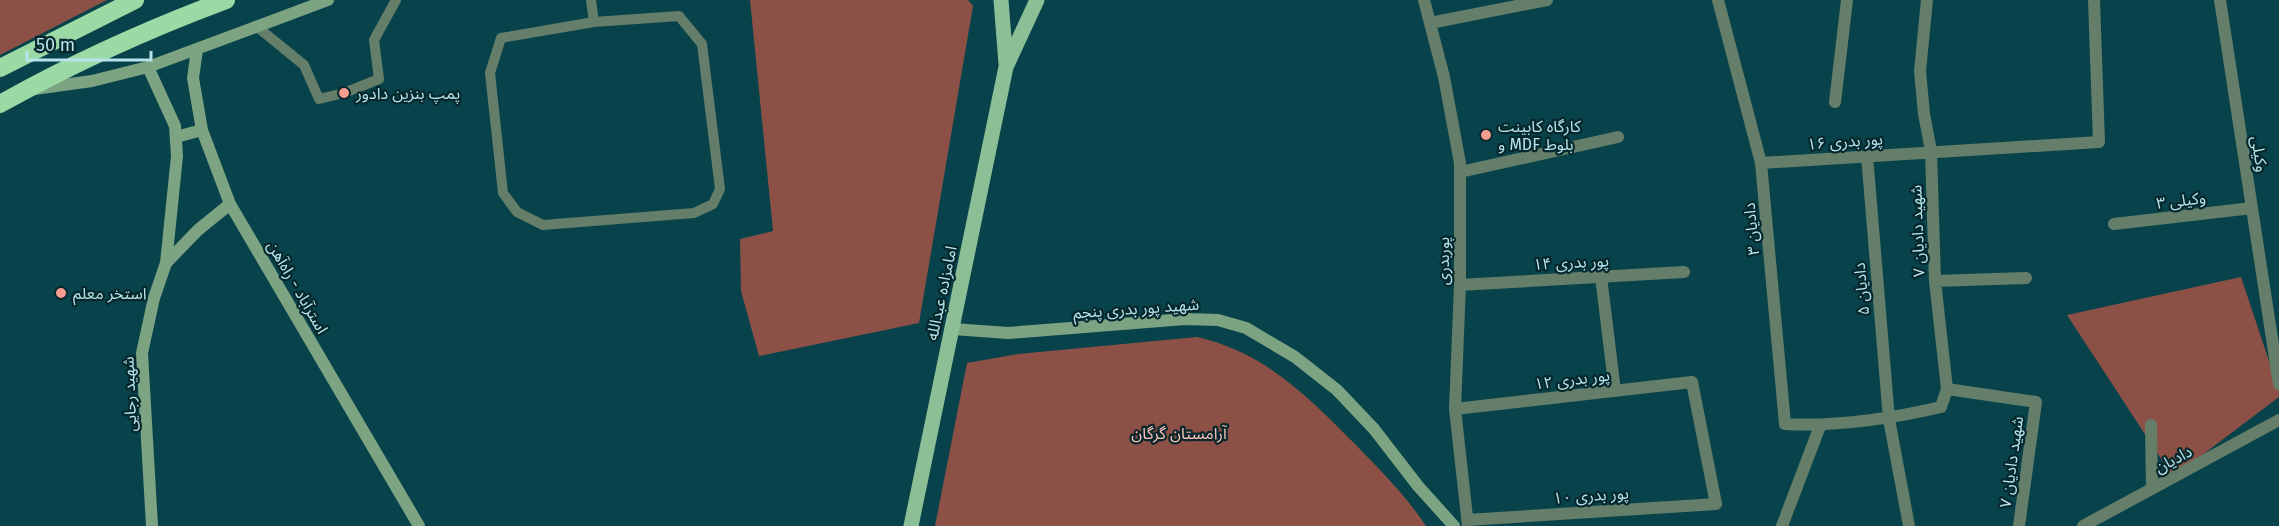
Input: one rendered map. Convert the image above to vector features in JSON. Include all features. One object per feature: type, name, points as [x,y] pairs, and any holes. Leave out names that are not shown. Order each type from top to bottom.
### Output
[{"type":"highway","points":[[0,68],[135,0]]},
{"type":"highway","points":[[0,104],[102,51],[226,0]]},
{"type":"main road","points":[[24,91],[92,81],[148,67],[328,0]]},
{"type":"main road","name":"امامزاده عبدالله","points":[[1001,0],[1006,67]]},
{"type":"main road","name":"امامزاده عبدالله","points":[[911,526],[1006,67],[1037,0]]},
{"type":"main road","name":"استرآباد - راه‌آهن","points":[[197,50],[193,78],[202,130],[230,204],[419,526]]},
{"type":"main road","name":"شهید رجایی","points":[[148,67],[175,126],[177,156],[166,263],[154,298],[142,352],[152,526]]},
{"type":"main road","points":[[176,137],[202,130]]},
{"type":"main road","name":"شهید رجایی","points":[[166,263],[198,230],[230,204]]},
{"type":"main road","name":"شهید پور بدری پنجم","points":[[952,329],[1008,333],[1185,319],[1218,320],[1246,328],[1295,357],[1337,390],[1374,429],[1418,486],[1454,526]]},
{"type":"street","name":"پوربدری","points":[[1424,0],[1444,77],[1460,172],[1460,285],[1455,409],[1467,523]]},
{"type":"street","points":[[1430,24],[1546,0]]},
{"type":"street","name":"دادیان ۳","points":[[1718,0],[1761,163],[1785,424],[1820,426]]},
{"type":"street","points":[[1835,102],[1847,0]]},
{"type":"street","name":"شهید دادیان ۷","points":[[1927,0],[1920,71],[1924,114],[1931,151],[1935,281],[1947,389]]},
{"type":"street","name":"پور بدری ۱۶","points":[[1761,163],[2099,142],[2094,0]]},
{"type":"street","name":"وکیلی","points":[[2220,0],[2279,384]]},
{"type":"street","points":[[1460,172],[1618,137]]},
{"type":"street","name":"دادیان ۵","points":[[1867,156],[1889,419],[1909,526]]},
{"type":"street","name":"وکیلی ۳","points":[[2114,224],[2252,208]]},
{"type":"street","name":"پور بدری ۱۴","points":[[1460,285],[1684,272]]},
{"type":"street","points":[[1601,277],[1615,391]]},
{"type":"street","points":[[1935,281],[2026,278]]},
{"type":"street","name":"پور بدری ۱۲","points":[[1455,409],[1692,382],[1716,504]]},
{"type":"street","points":[[1782,526],[1820,426],[1889,419],[1941,407],[1947,389]]},
{"type":"street","name":"۷ شهید دادیان","points":[[1947,389],[2036,402],[2019,526]]},
{"type":"street","name":"دادیان","points":[[2083,526],[2279,420]]},
{"type":"street","points":[[2151,424],[2152,489]]},
{"type":"street","name":"پور بدری ۱۰","points":[[1467,523],[1716,504]]},
{"type":"lane","points":[[256,26],[304,65],[319,99],[344,93],[379,79],[374,40],[396,0]]},
{"type":"lane","points":[[591,0],[594,22]]},
{"type":"lane","points":[[679,16],[702,44],[720,189],[713,204],[694,213],[543,225],[517,212],[502,193],[489,73],[501,38],[594,22],[679,16]]},
{"type":"green space","points":[[0,0],[107,0],[0,55]]},
{"type":"green space","points":[[750,0],[968,0],[973,6],[919,323],[759,356],[741,291],[740,239],[773,231]]},
{"type":"green space","points":[[2241,277],[2279,391],[2279,397],[2173,477],[2067,315]]},
{"type":"green space","name":"آرامستان گرگان","points":[[1197,337],[1245,354],[1285,379],[1339,428],[1385,475],[1426,526],[935,526],[967,363],[1018,354]]},
{"type":"place","name":"پمپ بنزین دادور","points":[[344,93]]},
{"type":"place","name":"کارگاه کابینت و MDF بلوط","points":[[1486,135]]},
{"type":"place","name":"استخر معلم","points":[[61,293]]}]
